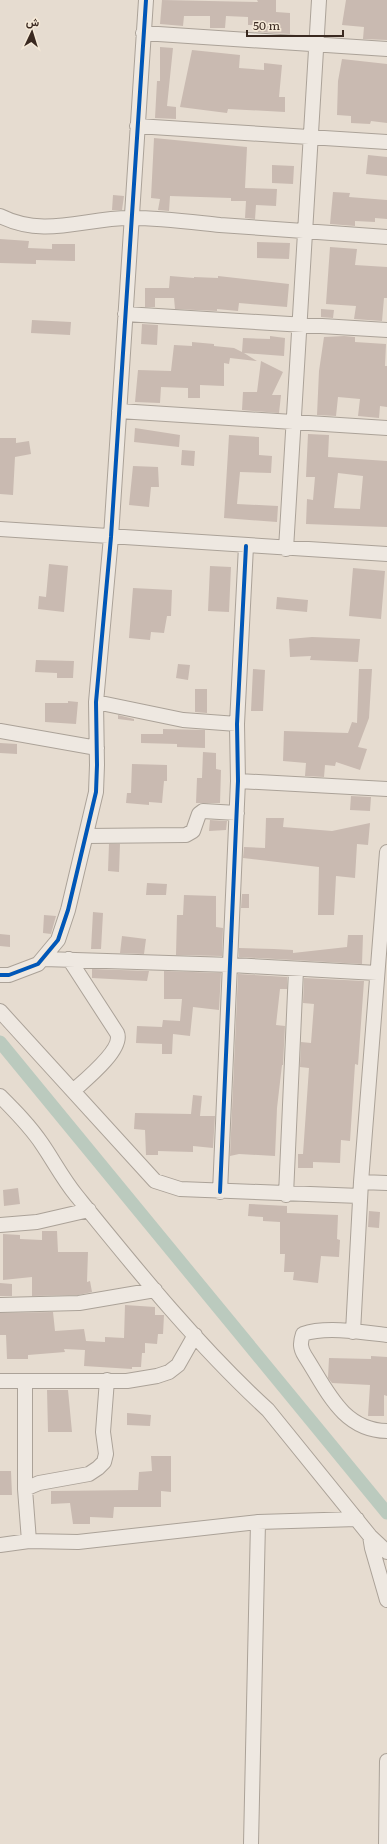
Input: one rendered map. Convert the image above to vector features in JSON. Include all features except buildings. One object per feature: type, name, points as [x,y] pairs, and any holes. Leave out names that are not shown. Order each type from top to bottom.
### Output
[{"type":"street","points":[[0,975],[9,975],[26,970],[38,964],[44,959],[58,940],[87,836],[96,792],[96,702],[111,537],[146,0]]},
{"type":"street","points":[[286,549],[292,422],[300,325],[319,0]]},
{"type":"street","points":[[143,33],[387,49]]},
{"type":"street","points":[[137,126],[387,142]]},
{"type":"street","points":[[0,216],[23,224],[48,226],[71,225],[131,218],[387,237]]},
{"type":"street","points":[[125,314],[387,330]]},
{"type":"street","points":[[119,411],[387,428]]},
{"type":"street","points":[[0,529],[286,549],[387,554]]},
{"type":"street","points":[[220,1192],[231,965],[238,781],[237,724],[246,546]]},
{"type":"street","points":[[96,702],[183,720],[237,724]]},
{"type":"street","points":[[0,731],[97,748]]},
{"type":"street","points":[[238,781],[387,788]]},
{"type":"street","points":[[87,836],[186,835],[193,831],[199,814],[202,811],[237,813]]},
{"type":"street","points":[[353,1332],[361,1182],[381,995],[377,973],[385,892],[387,852]]},
{"type":"street","points":[[44,959],[231,965],[296,970],[377,973]]},
{"type":"street","points":[[69,959],[119,1037],[118,1044],[73,1091]]},
{"type":"street","points":[[286,1195],[296,970]]},
{"type":"street","points":[[0,1011],[155,1181],[180,1189],[220,1192],[360,1196]]},
{"type":"street","points":[[0,1096],[41,1142],[75,1193],[155,1290],[249,1393],[268,1410],[370,1536],[387,1552]]},
{"type":"street","points":[[361,1182],[387,1183]]},
{"type":"street","points":[[0,1225],[37,1222],[89,1210]]},
{"type":"street","points":[[0,1305],[79,1303],[155,1290]]},
{"type":"street","points":[[387,1335],[353,1332],[311,1331],[302,1334],[300,1343],[301,1349],[337,1406],[351,1421],[362,1427],[387,1431]]},
{"type":"street","points":[[0,1381],[138,1380],[169,1372],[178,1364],[195,1335]]},
{"type":"street","points":[[25,1489],[39,1483],[89,1474],[104,1462],[106,1454],[103,1432],[107,1380]]},
{"type":"street","points":[[25,1381],[25,1489],[29,1540]]},
{"type":"street","points":[[0,1545],[29,1540],[78,1542],[258,1522],[357,1519]]},
{"type":"street","points":[[251,1844],[258,1522]]},
{"type":"street","points":[[370,1536],[387,1600]]},
{"type":"street","points":[[386,1844],[387,1761]]},
{"type":"waterway","points":[[0,1042],[387,1513]]},
{"type":"cycle path","points":[[0,975],[9,975],[38,964],[58,940],[68,910],[96,792],[96,702],[111,537],[146,0]]},
{"type":"cycle path","points":[[220,1192],[238,781],[237,724],[246,546]]}]
